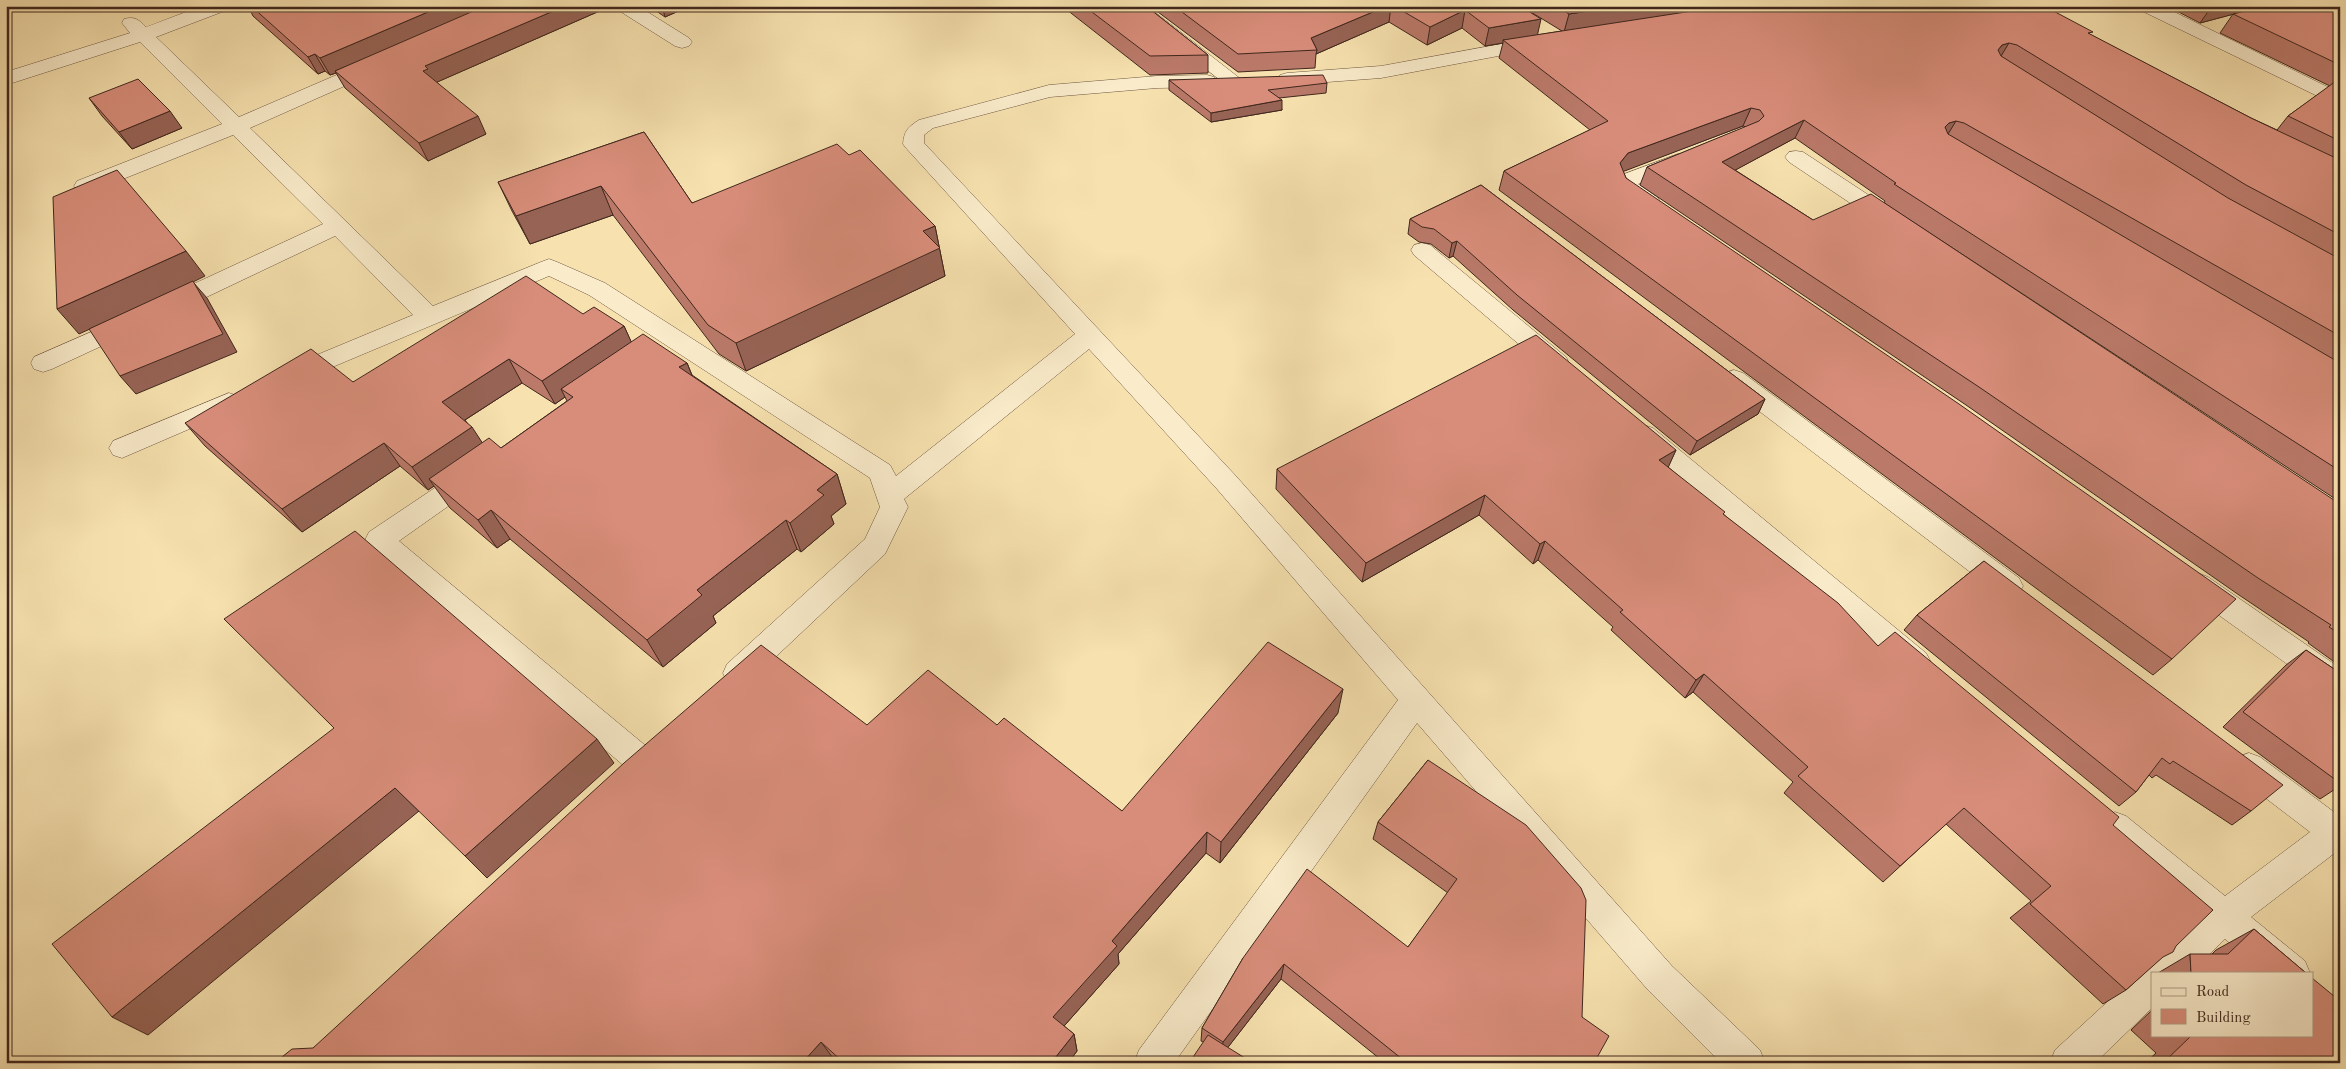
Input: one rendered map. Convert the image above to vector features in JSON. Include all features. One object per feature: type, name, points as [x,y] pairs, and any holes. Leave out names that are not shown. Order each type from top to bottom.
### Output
[{"type":"street","points":[[6,79],[137,29],[176,6]]},
{"type":"street","points":[[6,62],[220,6]]},
{"type":"street","points":[[625,6],[682,42]]},
{"type":"street","points":[[1135,6],[1232,80]]},
{"type":"street","points":[[2147,6],[2340,101]]},
{"type":"street","points":[[2197,30],[2224,24]]},
{"type":"street","points":[[1536,25],[1556,37],[1380,72],[1263,80],[1157,82],[1049,90],[926,124],[914,133],[913,144],[1226,482],[1660,978],[1747,1063]]},
{"type":"street","points":[[137,29],[424,311]]},
{"type":"street","points":[[68,193],[236,126],[396,56]]},
{"type":"street","points":[[1670,218],[1630,190],[1627,181],[1700,151]]},
{"type":"street","points":[[1796,157],[1912,234]]},
{"type":"street","points":[[44,363],[338,226]]},
{"type":"street","points":[[1422,250],[1575,377]]},
{"type":"street","points":[[122,448],[549,267],[597,289],[881,472],[894,507],[875,546],[722,687]]},
{"type":"street","points":[[889,496],[1090,335]]},
{"type":"street","points":[[649,355],[673,338]]},
{"type":"street","points":[[1717,366],[2026,598]]},
{"type":"street","points":[[1620,415],[1934,676]]},
{"type":"street","points":[[493,461],[379,540],[641,761]]},
{"type":"street","points":[[2177,570],[2340,685]]},
{"type":"street","points":[[1152,1063],[1416,700]]},
{"type":"street","points":[[620,782],[663,741]]},
{"type":"street","points":[[2166,972],[2224,918],[2338,831],[2229,752]]},
{"type":"street","points":[[2094,809],[2292,972]]},
{"type":"street","points":[[2068,1063],[2151,985]]},
{"type":"building","points":[[251,6],[442,6],[320,58],[315,54],[308,57]]},
{"type":"building","points":[[485,6],[565,6],[425,66],[428,69],[423,71],[478,116],[419,143],[335,71]]},
{"type":"building","points":[[1084,6],[1146,6],[1208,55],[1150,56]]},
{"type":"building","points":[[1174,6],[1387,6],[1311,38],[1317,50],[1238,54]]},
{"type":"building","points":[[1394,6],[1520,6],[1541,19],[1489,28],[1465,10],[1430,27]]},
{"type":"building","points":[[1556,6],[1621,6],[1569,14]]},
{"type":"building","points":[[1725,6],[2044,6],[2093,32],[2088,33],[2251,118],[2340,160],[2340,235],[2246,185],[2017,45],[2009,43],[2002,45],[1998,50],[2001,56],[2228,198],[2340,259],[2340,336],[1964,123],[1956,121],[1949,123],[1945,127],[1948,134],[2340,363],[2340,471],[1894,184],[1896,183],[1804,120],[1722,162],[1813,220],[1871,194],[2340,504],[2340,634],[2329,627],[2331,625],[2258,578],[1979,387],[1647,167],[1759,121],[1764,116],[1760,110],[1751,108],[1628,153],[1620,163],[1626,178],[1959,404],[2236,599],[2172,659],[1504,171],[1608,121],[1503,40]]},
{"type":"building","points":[[2267,6],[2340,6],[2340,65],[2233,14]]},
{"type":"building","points":[[1323,75],[1327,83],[1268,90],[1282,100],[1211,113],[1169,80]]},
{"type":"building","points":[[138,79],[170,111],[119,132],[89,98]]},
{"type":"building","points":[[2336,81],[2340,83],[2340,141],[2288,116]]},
{"type":"building","points":[[644,132],[692,203],[837,144],[849,155],[860,150],[935,226],[923,231],[940,248],[736,343],[708,325],[601,186],[516,216],[498,182]]},
{"type":"building","points":[[117,170],[186,251],[57,309],[53,197]]},
{"type":"building","points":[[1481,185],[1765,399],[1697,441],[1517,295],[1457,241],[1452,243],[1434,229],[1422,227],[1410,219]]},
{"type":"building","points":[[526,276],[583,314],[594,307],[624,326],[542,381],[509,359],[442,402],[472,427],[412,467],[384,443],[282,509],[185,423],[311,349],[353,382]]},
{"type":"building","points":[[193,281],[223,334],[120,376],[89,329]]},
{"type":"building","points":[[643,334],[687,363],[679,367],[837,474],[817,490],[824,495],[790,523],[786,520],[697,590],[702,595],[647,640],[491,510],[478,520],[429,479],[489,438],[501,448],[573,397],[561,389]]},
{"type":"building","points":[[1536,335],[1676,450],[1659,460],[1725,512],[1723,514],[1838,603],[1878,646],[1895,632],[2119,817],[2113,825],[2213,910],[2176,946],[2173,952],[2163,957],[2126,990],[2030,904],[2051,886],[1964,808],[1900,866],[1798,776],[1808,767],[1704,674],[1696,680],[1620,612],[1623,610],[1545,541],[1540,544],[1485,495],[1366,563],[1277,469]]},
{"type":"building","points":[[355,531],[597,739],[465,856],[395,788],[112,1017],[52,944],[334,728],[224,619]]},
{"type":"building","points":[[1984,561],[2283,785],[2251,811],[2173,761],[2170,764],[2162,758],[2136,792],[1917,615]]},
{"type":"building","points":[[1268,642],[1343,689],[1221,842],[1207,832],[1112,941],[1117,946],[1053,1017],[1074,1034],[1051,1063],[844,1063],[821,1042],[802,1063],[287,1063],[282,1057],[292,1049],[313,1048],[624,763],[761,645],[867,725],[928,670],[997,725],[1004,718],[1122,811]]},
{"type":"building","points":[[2306,650],[2340,673],[2340,783],[2243,712]]},
{"type":"building","points":[[1428,760],[1526,825],[1581,888],[1586,900],[1582,1017],[1609,1036],[1594,1063],[1407,1063],[1284,964],[1223,1042],[1202,1028],[1243,958],[1307,869],[1408,947],[1457,879],[1378,822]]},
{"type":"building","points":[[2254,929],[2305,972],[2191,972],[2190,954],[2228,954]]},
{"type":"building","points":[[2314,980],[2340,1001],[2340,1063],[2163,1063],[2191,1036],[2314,1036]]},
{"type":"building","points":[[1208,1035],[1253,1063],[1189,1063]]}]
